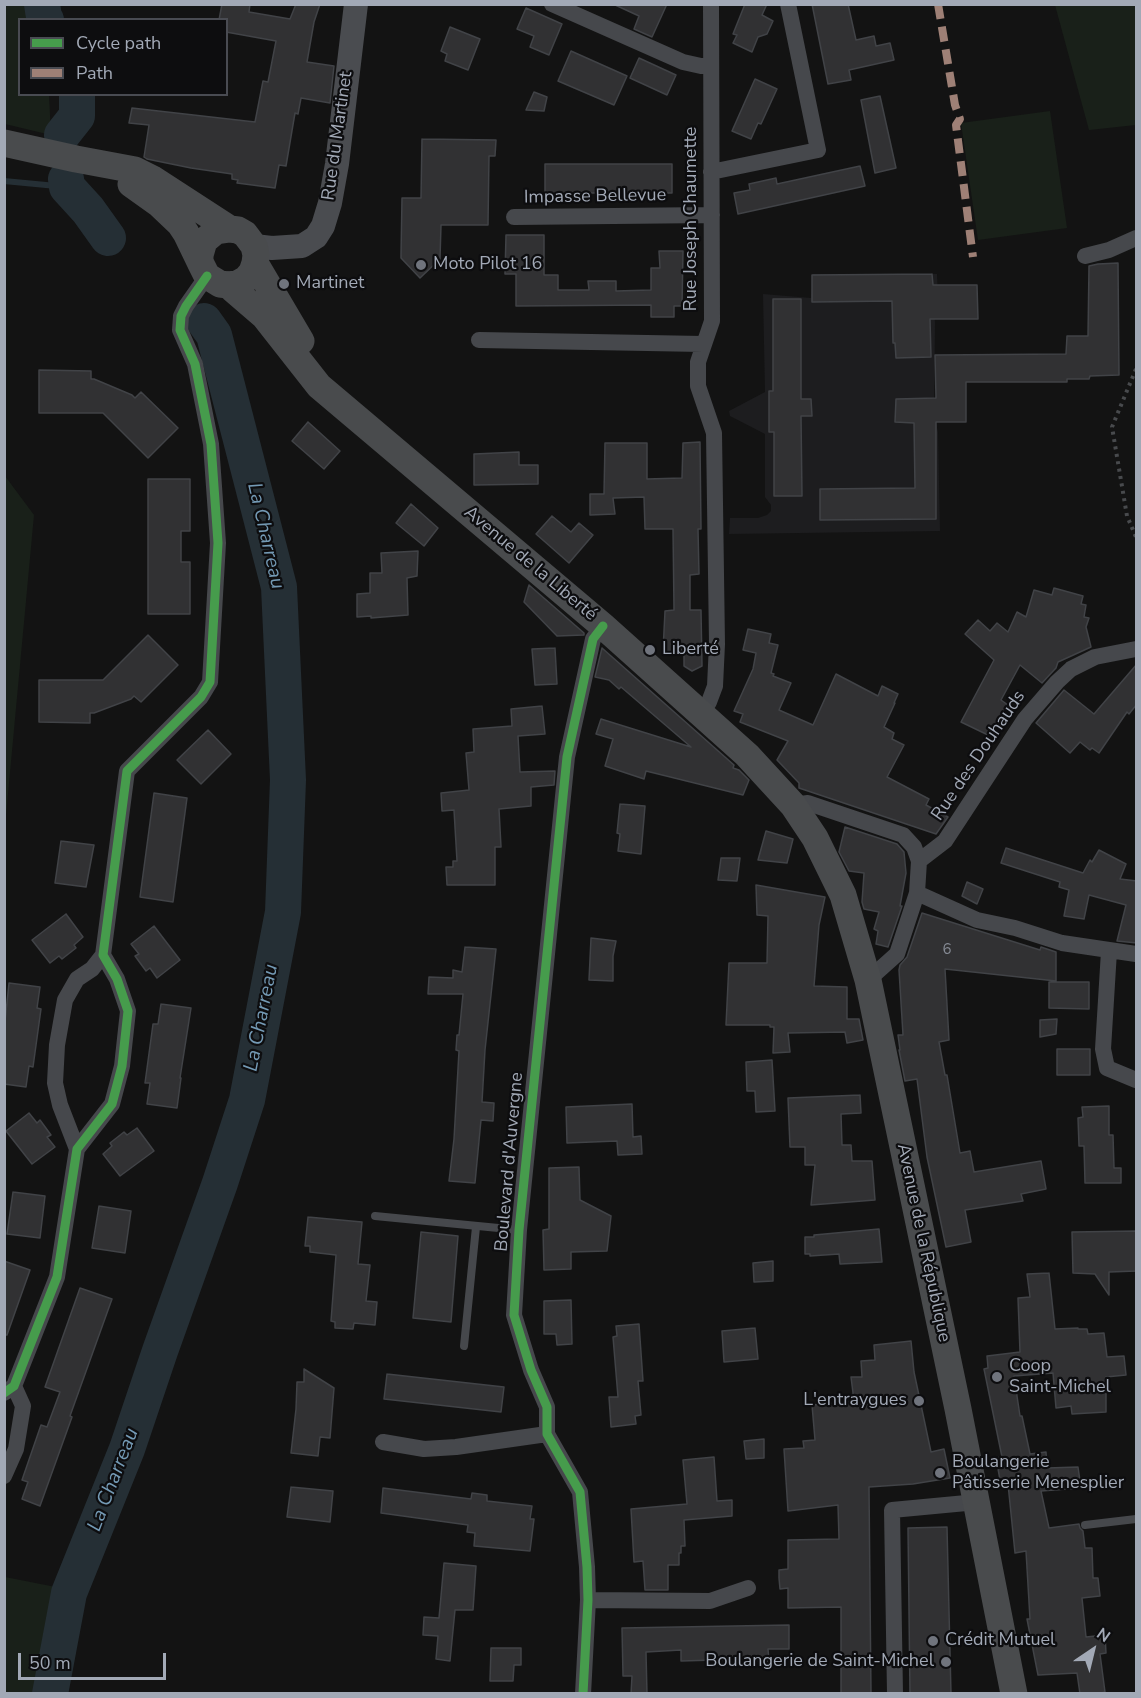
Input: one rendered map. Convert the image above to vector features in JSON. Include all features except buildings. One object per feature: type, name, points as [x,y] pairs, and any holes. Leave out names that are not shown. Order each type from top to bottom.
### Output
[{"type":"main road","name":"Avenue de la Liberté","points":[[4,142],[135,170],[230,229],[245,234],[308,352],[340,403]]},
{"type":"main road","name":"Avenue de la Liberté","points":[[76,159],[126,180],[159,204],[180,224],[212,274],[264,316],[319,386],[603,626],[747,755],[793,805]]},
{"type":"main road","points":[[230,229],[216,231],[209,235],[201,247],[212,274],[237,284],[252,272],[255,255]]},
{"type":"main road","name":"Avenue de la République","points":[[793,805],[815,838],[843,895],[868,980],[977,1502],[1014,1694]]},
{"type":"street","name":"Rue du Martinet","points":[[255,255],[272,248],[302,246],[316,237],[323,226],[337,164],[356,4]]},
{"type":"street","points":[[552,4],[683,62],[711,66]]},
{"type":"street","name":"Rue Joseph Chaumette","points":[[701,714],[715,686],[717,644],[714,433],[698,386],[698,362],[712,321],[711,4]]},
{"type":"street","points":[[711,172],[818,150],[788,4]]},
{"type":"street","name":"Impasse Bellevue","points":[[513,217],[712,215]]},
{"type":"street","points":[[1085,256],[1109,250],[1137,238]]},
{"type":"street","points":[[77,1149],[60,1105],[55,1083],[57,1045],[65,1000],[77,979],[92,969],[103,955],[127,771],[201,697],[210,682],[218,543],[211,444],[195,364],[180,330],[181,316],[186,306],[212,274]]},
{"type":"street","points":[[479,340],[703,344]]},
{"type":"street","name":"Boulevard d'Auvergne","points":[[583,1694],[588,1567],[580,1492],[547,1434],[547,1407],[531,1370],[514,1316],[519,1230],[567,757],[592,639],[603,626]]},
{"type":"street","name":"Rue des Douhauds","points":[[919,861],[945,841],[1025,719],[1057,682],[1071,669],[1095,657],[1137,649]]},
{"type":"street","points":[[793,805],[808,803],[903,835],[914,847],[919,861],[917,893],[897,954],[868,980]]},
{"type":"street","points":[[917,893],[977,920],[1015,928],[1062,943],[1137,954]]},
{"type":"street","points":[[1109,951],[1103,1049],[1107,1068],[1137,1080]]},
{"type":"street","points":[[4,1476],[16,1449],[23,1406],[9,1390],[57,1277],[77,1149],[112,1104],[122,1066],[129,1011],[117,979],[103,955]]},
{"type":"street","points":[[383,1442],[435,1449],[547,1434]]},
{"type":"street","points":[[895,1694],[892,1510],[977,1502]]},
{"type":"street","points":[[588,1600],[710,1601],[748,1588]]},
{"type":"lane","points":[[375,1216],[519,1230]]},
{"type":"lane","points":[[464,1346],[476,1227]]},
{"type":"lane","points":[[1085,1525],[1137,1519]]},
{"type":"path","points":[[1136,369],[1112,427],[1127,516],[1137,537]]},
{"type":"shaded area","points":[[5,4],[44,5],[45,18],[18,18],[18,96],[49,96],[51,135],[5,124]]},
{"type":"shaded area","points":[[1055,5],[1136,5],[1136,125],[1089,130]]},
{"type":"shaded area","points":[[1050,111],[1067,228],[978,240],[961,123]]},
{"type":"shaded area","points":[[813,274],[937,274],[938,301],[934,306],[934,414],[938,432],[940,531],[729,534],[730,518],[758,518],[771,511],[771,505],[765,497],[765,434],[730,416],[729,411],[765,392],[763,294],[811,298]]},
{"type":"shaded area","points":[[5,476],[34,515],[5,826]]},
{"type":"shaded area","points":[[5,1577],[81,1592],[65,1693],[5,1693]]},
{"type":"waterway","name":"La Charreau","points":[[42,4],[45,18]]},
{"type":"waterway","name":"La Charreau","points":[[62,135],[77,116],[77,96]]},
{"type":"waterway","name":"La Charreau","points":[[66,179],[67,187],[88,210],[108,238]]},
{"type":"waterway","points":[[4,181],[67,187]]},
{"type":"waterway","name":"La Charreau","points":[[50,1694],[69,1593],[127,1449],[247,1100],[283,912],[288,780],[279,587],[214,335],[204,321]]},
{"type":"marked path","points":[[938,4],[955,105],[960,119],[956,125],[973,257]]},
{"type":"cycle path","points":[[4,1393],[14,1386],[57,1277],[77,1149],[112,1104],[122,1066],[128,1011],[117,979],[103,955],[127,771],[201,697],[210,682],[218,543],[211,444],[195,364],[180,330],[181,316],[207,276]]},
{"type":"cycle path","points":[[583,1694],[588,1600],[580,1492],[547,1434],[547,1407],[531,1370],[514,1315],[519,1230],[567,757],[593,639],[603,626]]},
{"type":"place","name":"Moto Pilot 16","points":[[421,265]]},
{"type":"place","name":"Martinet","points":[[284,284]]},
{"type":"place","name":"Liberté","points":[[650,650]]},
{"type":"place","name":"Coop Saint-Michel","points":[[997,1377]]},
{"type":"place","name":"L'entraygues","points":[[919,1401]]},
{"type":"place","name":"Boulangerie Pâtisserie Menesplier","points":[[940,1473]]},
{"type":"place","name":"Crédit Mutuel","points":[[933,1641]]},
{"type":"place","name":"Boulangerie de Saint-Michel","points":[[946,1662]]}]
